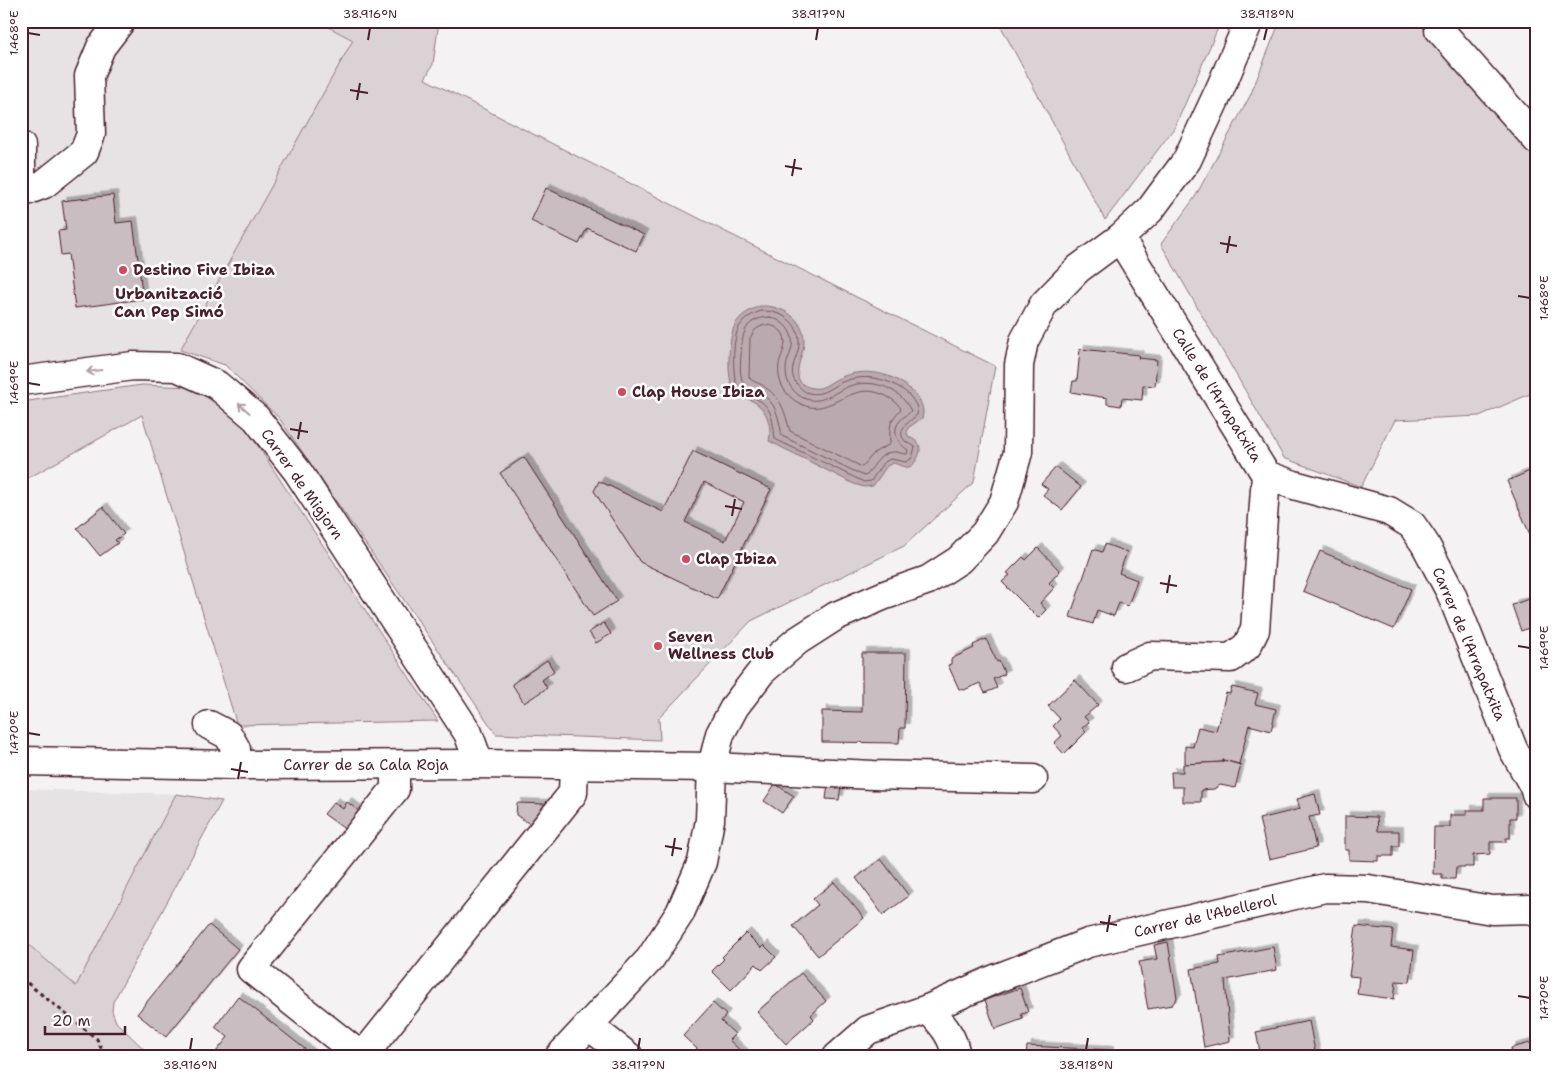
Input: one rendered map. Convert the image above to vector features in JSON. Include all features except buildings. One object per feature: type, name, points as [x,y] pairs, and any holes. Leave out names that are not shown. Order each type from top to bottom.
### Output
[{"type":"street","points":[[21,193],[44,184],[84,152],[91,134],[90,76],[101,47],[122,21]]},
{"type":"street","points":[[559,1057],[650,959],[680,913],[702,862],[710,820],[712,767],[720,734],[735,706],[762,672],[797,640],[836,616],[884,595],[928,580],[959,560],[985,533],[1004,502],[1018,452],[1019,365],[1024,340],[1044,304],[1078,270],[1120,238],[1150,210],[1187,160],[1249,21]]},
{"type":"street","points":[[1439,21],[1439,29],[1537,140]]},
{"type":"street","points":[[21,146],[21,176]]},
{"type":"street","name":"Calle de l'Arrapatxita","points":[[1120,238],[1266,475],[1255,630],[1247,646],[1231,658],[1150,656],[1126,667]]},
{"type":"street","name":"Carrer de Migjorn","points":[[21,381],[133,366],[177,367],[217,385],[256,418],[298,472],[468,733],[475,752],[474,764]]},
{"type":"street","name":"Carrer de l'Arrapatxita","points":[[1266,475],[1294,485],[1389,511],[1412,525],[1425,544],[1451,593],[1513,749],[1537,796]]},
{"type":"street","points":[[209,725],[228,735],[236,749],[233,765]]},
{"type":"street","name":"Carrer de sa Cala Roja","points":[[21,761],[233,765],[474,764],[712,767],[872,775],[1033,779]]},
{"type":"street","points":[[395,765],[395,789],[251,968],[362,1057],[573,792],[574,765]]},
{"type":"street","name":"Carrer de l'Abellerol","points":[[837,1057],[868,1030],[928,1009],[995,979],[1088,944],[1324,888],[1368,889],[1492,910],[1535,907]]},
{"type":"street","points":[[928,1009],[944,1026],[955,1046],[956,1057]]},
{"type":"street","points":[[589,1026],[629,1057]]},
{"type":"path","points":[[21,978],[97,1040],[105,1057]]},
{"type":"shaded area","name":"Destino Five Ibiza","points":[[21,21],[314,21],[353,40],[180,350],[21,369]]},
{"type":"shaded area","name":"Clap House Ibiza","points":[[317,21],[439,21],[433,64],[425,79],[995,366],[974,482],[904,546],[751,621],[659,718],[660,740],[496,734],[279,418],[225,365],[180,350],[353,40]]},
{"type":"shaded area","points":[[998,21],[1221,21],[1175,127],[1105,220]]},
{"type":"shaded area","points":[[1280,21],[1427,21],[1427,35],[1537,159],[1537,391],[1479,416],[1395,420],[1361,487],[1284,458],[1161,244],[1195,197],[1250,96]]},
{"type":"shaded area","points":[[142,385],[191,387],[241,420],[438,721],[237,725],[142,415],[21,482],[21,402]]},
{"type":"shaded area","points":[[21,789],[176,794],[76,986],[21,938]]},
{"type":"shaded area","points":[[176,794],[222,801],[113,1002],[112,1011],[116,1022],[152,1057],[21,1057],[21,938],[76,986]]},
{"type":"water","points":[[760,306],[768,306],[784,311],[791,315],[801,327],[804,343],[798,376],[805,386],[819,388],[847,375],[868,372],[888,376],[915,394],[921,403],[923,412],[922,418],[908,428],[907,433],[909,437],[918,443],[920,449],[913,465],[907,467],[893,463],[887,466],[873,486],[864,487],[854,484],[769,441],[770,429],[767,417],[756,403],[739,396],[734,391],[731,385],[729,367],[731,337],[736,323],[746,313]]},
{"type":"place","name":"Destino Five Ibiza","points":[[123,270]]},
{"type":"place","name":"Clap House Ibiza","points":[[622,392]]},
{"type":"place","name":"Clap Ibiza","points":[[686,559]]},
{"type":"place","name":"Seven Wellness Club","points":[[658,646]]},
{"type":"district","name":"Urbanització Can Pep Simó","points":[[169,302]]}]
